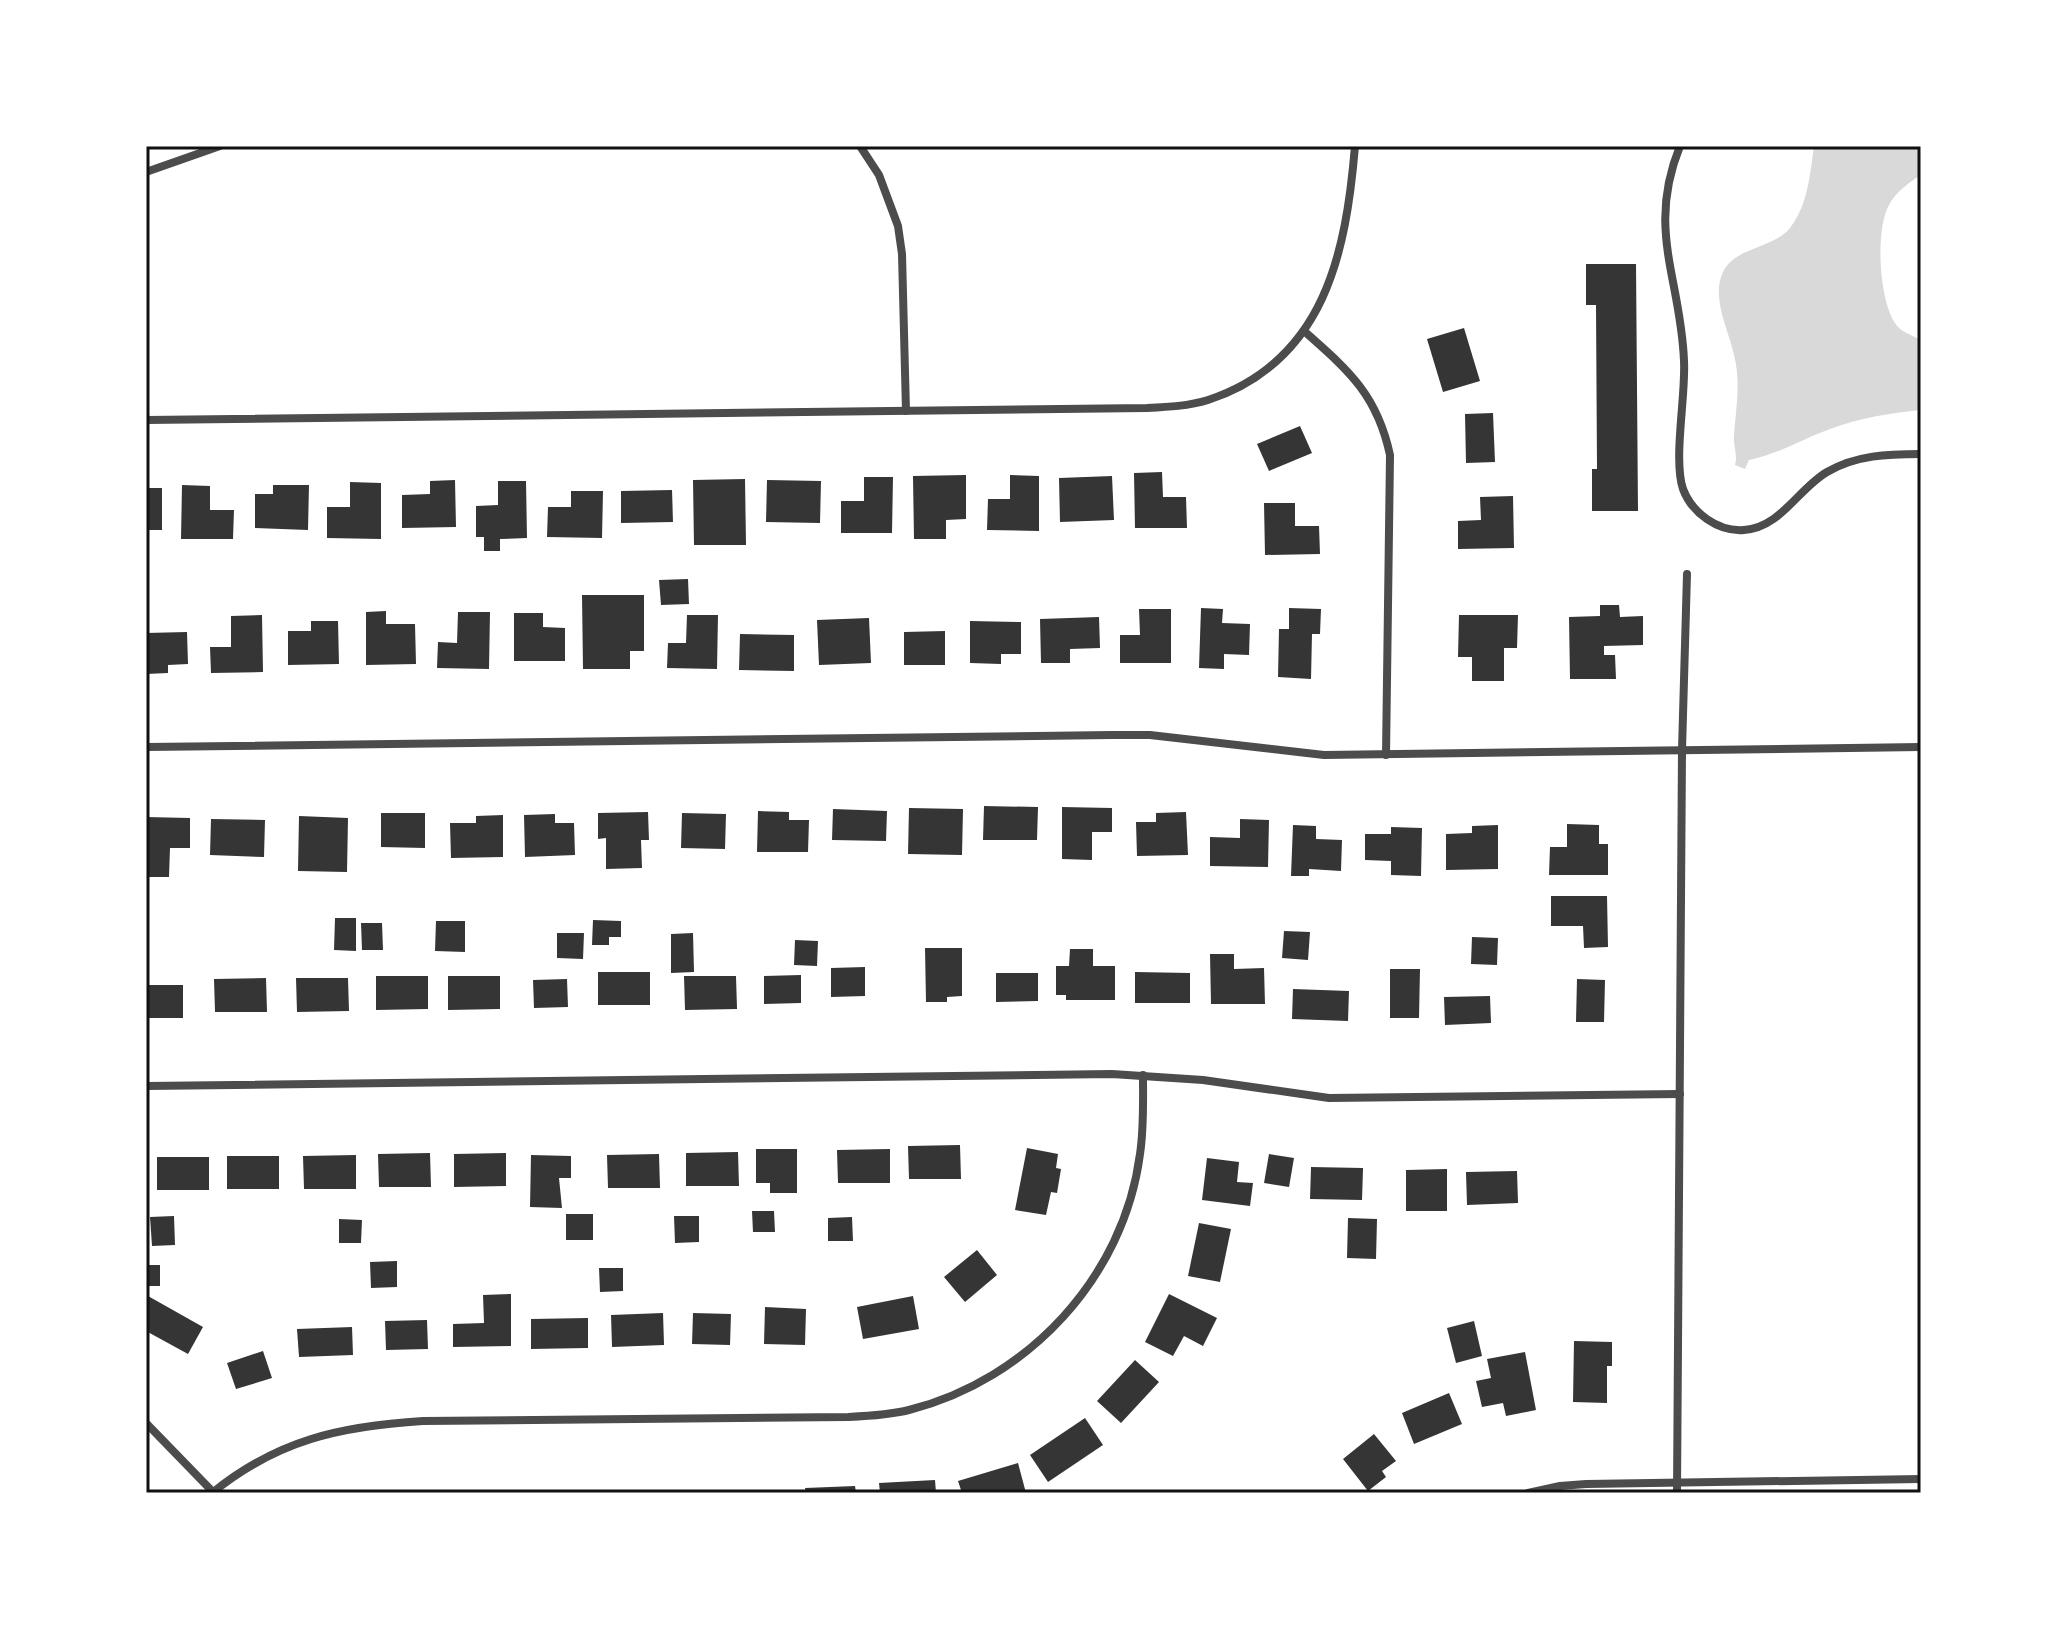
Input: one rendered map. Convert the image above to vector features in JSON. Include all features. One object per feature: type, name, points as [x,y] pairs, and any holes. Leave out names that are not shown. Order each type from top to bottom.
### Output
[{"type":"street","points":[[146,172],[220,146]]},
{"type":"street","points":[[860,146],[883,183],[898,226],[902,254],[906,411]]},
{"type":"street","points":[[146,420],[1189,405],[1237,388],[1269,368],[1304,331],[1342,246],[1350,207],[1355,146]]},
{"type":"street","points":[[1680,146],[1667,186],[1664,208],[1666,248],[1684,362],[1680,475],[1690,503],[1714,525],[1731,530],[1758,528],[1772,520],[1827,471],[1870,456],[1921,454]]},
{"type":"street","points":[[1304,331],[1348,369],[1367,392],[1381,418],[1390,455],[1386,755]]},
{"type":"street","points":[[1677,1493],[1682,750],[1687,574]]},
{"type":"street","points":[[146,747],[1150,735],[1298,754],[1921,747]]},
{"type":"street","points":[[146,1086],[1143,1075],[1203,1080],[1329,1098],[1680,1094]]},
{"type":"street","points":[[146,1423],[212,1492],[262,1459],[315,1437],[361,1425],[423,1421],[848,1417],[909,1410],[970,1387],[1035,1345],[1078,1301],[1098,1273],[1121,1227],[1135,1181],[1141,1154],[1143,1075]]},
{"type":"street","points":[[1528,1493],[1573,1485],[1921,1479]]},
{"type":"shaded area","points":[[1814,146],[1921,146],[1921,175],[1895,196],[1885,216],[1881,264],[1885,298],[1895,323],[1921,340],[1921,410],[1875,416],[1841,425],[1749,460],[1745,469],[1735,465],[1737,375],[1720,306],[1721,277],[1733,259],[1773,241],[1790,228],[1804,199]]},
{"type":"building","points":[[1586,264],[1636,264],[1638,511],[1592,511],[1592,469],[1597,469],[1596,305],[1586,305]]},
{"type":"building","points":[[1464,328],[1480,381],[1443,392],[1427,339]]},
{"type":"building","points":[[1493,413],[1495,462],[1466,463],[1465,414]]},
{"type":"building","points":[[1300,426],[1312,453],[1269,471],[1257,444]]},
{"type":"building","points":[[1162,472],[1163,497],[1186,497],[1187,528],[1135,528],[1134,473]]},
{"type":"building","points":[[966,475],[966,519],[946,520],[946,539],[914,539],[913,476]]},
{"type":"building","points":[[1010,475],[1039,476],[1039,531],[987,530],[988,499],[1010,499]]},
{"type":"building","points":[[1112,476],[1114,520],[1060,522],[1059,478]]},
{"type":"building","points":[[864,477],[893,477],[892,533],[841,533],[841,501],[864,501]]},
{"type":"building","points":[[745,479],[746,545],[694,545],[693,480]]},
{"type":"building","points":[[455,480],[456,527],[402,528],[402,495],[430,494],[430,481]]},
{"type":"building","points":[[767,480],[821,481],[820,523],[766,522]]},
{"type":"building","points":[[498,481],[526,481],[527,538],[500,539],[500,551],[484,551],[484,537],[476,537],[476,506],[498,505]]},
{"type":"building","points":[[350,482],[381,483],[381,539],[327,538],[327,507],[350,507]]},
{"type":"building","points":[[182,485],[210,486],[210,510],[234,510],[233,539],[181,539]]},
{"type":"building","points":[[273,485],[309,485],[308,530],[255,528],[255,494],[273,494]]},
{"type":"building","points":[[146,488],[162,488],[162,530],[146,530]]},
{"type":"building","points":[[672,490],[673,522],[621,523],[621,491]]},
{"type":"building","points":[[571,491],[603,491],[602,538],[547,537],[548,507],[571,507]]},
{"type":"building","points":[[1513,496],[1514,548],[1458,549],[1458,521],[1481,520],[1480,497]]},
{"type":"building","points":[[1264,503],[1295,503],[1295,526],[1319,526],[1320,554],[1265,555]]},
{"type":"building","points":[[688,579],[689,604],[661,605],[659,580]]},
{"type":"building","points":[[582,595],[644,595],[644,651],[630,651],[630,669],[583,669]]},
{"type":"building","points":[[1600,605],[1619,605],[1620,617],[1643,616],[1643,645],[1604,646],[1604,655],[1615,655],[1616,679],[1570,679],[1569,617],[1600,616]]},
{"type":"building","points":[[1201,608],[1223,609],[1222,623],[1250,624],[1249,655],[1224,654],[1224,669],[1199,668]]},
{"type":"building","points":[[1289,608],[1321,609],[1320,634],[1312,634],[1311,679],[1278,677],[1279,629],[1289,629]]},
{"type":"building","points":[[1139,609],[1171,609],[1171,663],[1120,663],[1120,635],[1140,635]]},
{"type":"building","points":[[386,611],[386,624],[415,624],[416,664],[366,665],[366,612]]},
{"type":"building","points":[[458,612],[490,612],[489,669],[437,668],[438,642],[457,643]]},
{"type":"building","points":[[514,613],[543,613],[543,627],[565,628],[565,661],[514,661]]},
{"type":"building","points":[[262,615],[263,672],[211,673],[210,647],[231,647],[231,616]]},
{"type":"building","points":[[687,615],[718,615],[717,669],[667,668],[668,643],[686,643]]},
{"type":"building","points":[[1459,615],[1518,615],[1517,648],[1504,648],[1504,681],[1472,681],[1472,657],[1458,657]]},
{"type":"building","points":[[1099,617],[1100,648],[1070,649],[1070,663],[1041,663],[1040,619]]},
{"type":"building","points":[[869,618],[871,663],[819,665],[817,620]]},
{"type":"building","points":[[311,621],[338,621],[339,664],[288,665],[288,631],[311,631]]},
{"type":"building","points":[[970,621],[1021,622],[1021,654],[1001,654],[1001,664],[970,663]]},
{"type":"building","points":[[945,631],[945,665],[904,665],[904,632]]},
{"type":"building","points":[[187,632],[188,664],[168,665],[168,673],[146,674],[146,633]]},
{"type":"building","points":[[740,634],[794,635],[794,671],[739,670]]},
{"type":"building","points":[[984,806],[1038,807],[1037,840],[983,840]]},
{"type":"building","points":[[1062,807],[1112,808],[1112,832],[1092,832],[1092,860],[1062,859]]},
{"type":"building","points":[[909,808],[963,809],[962,855],[908,854]]},
{"type":"building","points":[[833,809],[887,811],[886,841],[832,840]]},
{"type":"building","points":[[758,811],[789,812],[789,820],[809,820],[808,852],[757,852]]},
{"type":"building","points":[[648,812],[649,840],[641,840],[642,868],[606,869],[606,838],[598,839],[598,813]]},
{"type":"building","points":[[1186,812],[1188,855],[1137,856],[1136,822],[1156,822],[1156,813]]},
{"type":"building","points":[[381,813],[425,813],[425,848],[381,847]]},
{"type":"building","points":[[682,813],[726,814],[725,849],[681,848]]},
{"type":"building","points":[[555,814],[555,823],[574,823],[575,855],[525,857],[524,815]]},
{"type":"building","points":[[503,815],[503,857],[451,858],[450,823],[476,823],[476,816]]},
{"type":"building","points":[[299,816],[348,818],[347,872],[298,871]]},
{"type":"building","points":[[146,817],[190,818],[190,848],[170,848],[169,877],[146,877]]},
{"type":"building","points":[[211,819],[265,820],[264,857],[210,855]]},
{"type":"building","points":[[1240,819],[1269,820],[1268,867],[1210,866],[1210,837],[1240,838]]},
{"type":"building","points":[[1567,824],[1599,825],[1599,844],[1608,844],[1608,875],[1549,875],[1550,847],[1567,847]]},
{"type":"building","points":[[1293,825],[1316,826],[1316,839],[1342,840],[1341,871],[1309,869],[1309,876],[1291,876]]},
{"type":"building","points":[[1498,825],[1498,869],[1446,870],[1446,834],[1472,833],[1472,826]]},
{"type":"building","points":[[1391,827],[1422,828],[1421,876],[1391,875],[1391,861],[1365,860],[1365,834],[1391,834]]},
{"type":"building","points":[[1551,896],[1607,896],[1608,947],[1584,948],[1583,926],[1551,926]]},
{"type":"building","points":[[335,918],[356,918],[356,951],[334,950]]},
{"type":"building","points":[[593,920],[621,921],[621,937],[609,937],[609,945],[592,945]]},
{"type":"building","points":[[436,921],[465,921],[465,952],[435,951]]},
{"type":"building","points":[[361,923],[382,923],[383,950],[362,950]]},
{"type":"building","points":[[1284,931],[1310,932],[1308,960],[1282,958]]},
{"type":"building","points":[[557,933],[584,933],[583,959],[557,958]]},
{"type":"building","points":[[693,933],[694,972],[671,973],[671,934]]},
{"type":"building","points":[[1472,937],[1498,938],[1497,965],[1471,964]]},
{"type":"building","points":[[795,940],[818,941],[817,966],[794,965]]},
{"type":"building","points":[[925,948],[962,948],[962,996],[947,997],[947,1002],[926,1002]]},
{"type":"building","points":[[1070,949],[1093,949],[1093,966],[1115,966],[1115,1000],[1066,1000],[1066,995],[1056,995],[1056,966],[1069,966]]},
{"type":"building","points":[[1210,954],[1234,954],[1234,969],[1264,968],[1265,1004],[1211,1004]]},
{"type":"building","points":[[865,967],[865,996],[831,997],[831,968]]},
{"type":"building","points":[[1390,969],[1420,969],[1419,1018],[1390,1018]]},
{"type":"building","points":[[598,972],[650,972],[650,1005],[598,1005]]},
{"type":"building","points":[[1135,972],[1190,973],[1190,1003],[1135,1003]]},
{"type":"building","points":[[996,973],[1038,973],[1038,1001],[996,1002]]},
{"type":"building","points":[[801,975],[801,1003],[764,1004],[764,976]]},
{"type":"building","points":[[376,976],[428,976],[428,1009],[376,1010]]},
{"type":"building","points":[[448,976],[500,976],[500,1009],[448,1010]]},
{"type":"building","points":[[684,976],[736,976],[737,1009],[685,1010]]},
{"type":"building","points":[[266,978],[267,1012],[215,1012],[214,979]]},
{"type":"building","points":[[296,978],[348,978],[349,1011],[297,1012]]},
{"type":"building","points":[[567,979],[568,1007],[534,1008],[533,980]]},
{"type":"building","points":[[1577,979],[1605,980],[1604,1022],[1576,1022]]},
{"type":"building","points":[[146,985],[183,985],[183,1018],[146,1018]]},
{"type":"building","points":[[1293,989],[1349,991],[1348,1021],[1292,1019]]},
{"type":"building","points":[[1490,996],[1491,1023],[1445,1025],[1444,997]]},
{"type":"building","points":[[960,1145],[961,1179],[909,1179],[908,1146]]},
{"type":"building","points":[[1027,1148],[1058,1154],[1056,1168],[1061,1169],[1057,1193],[1051,1192],[1046,1215],[1015,1210]]},
{"type":"building","points":[[756,1149],[797,1149],[797,1193],[770,1193],[770,1183],[756,1183]]},
{"type":"building","points":[[890,1149],[890,1183],[838,1183],[837,1150]]},
{"type":"building","points":[[738,1152],[739,1186],[686,1186],[686,1153]]},
{"type":"building","points":[[430,1153],[431,1187],[379,1187],[378,1154]]},
{"type":"building","points":[[506,1153],[506,1186],[454,1187],[454,1154]]},
{"type":"building","points":[[659,1154],[660,1188],[608,1188],[607,1155]]},
{"type":"building","points":[[1269,1154],[1294,1158],[1289,1187],[1264,1183]]},
{"type":"building","points":[[356,1155],[356,1189],[304,1189],[303,1156]]},
{"type":"building","points":[[531,1155],[571,1156],[571,1178],[559,1178],[562,1208],[530,1207]]},
{"type":"building","points":[[227,1156],[279,1156],[279,1189],[227,1189]]},
{"type":"building","points":[[157,1157],[209,1157],[209,1190],[157,1190]]},
{"type":"building","points":[[1207,1158],[1239,1162],[1237,1182],[1253,1183],[1250,1206],[1202,1200]]},
{"type":"building","points":[[1311,1167],[1363,1168],[1362,1200],[1310,1199]]},
{"type":"building","points":[[1447,1169],[1447,1211],[1406,1211],[1406,1170]]},
{"type":"building","points":[[1517,1171],[1518,1203],[1467,1205],[1466,1172]]},
{"type":"building","points":[[752,1211],[774,1211],[775,1232],[753,1232]]},
{"type":"building","points":[[566,1214],[593,1214],[593,1240],[566,1240]]},
{"type":"building","points":[[174,1216],[175,1245],[152,1246],[150,1217]]},
{"type":"building","points":[[674,1216],[699,1216],[699,1242],[675,1243]]},
{"type":"building","points":[[852,1217],[853,1241],[828,1241],[828,1218]]},
{"type":"building","points":[[1348,1218],[1377,1219],[1376,1259],[1347,1258]]},
{"type":"building","points":[[339,1219],[362,1220],[361,1243],[339,1243]]},
{"type":"building","points":[[1199,1223],[1231,1229],[1220,1282],[1188,1276]]},
{"type":"building","points":[[977,1250],[997,1275],[965,1302],[944,1277]]},
{"type":"building","points":[[397,1261],[397,1287],[371,1288],[370,1262]]},
{"type":"building","points":[[146,1265],[160,1265],[160,1286],[146,1286]]},
{"type":"building","points":[[599,1268],[623,1268],[623,1291],[600,1292]]},
{"type":"building","points":[[511,1294],[511,1346],[453,1347],[453,1324],[484,1323],[483,1295]]},
{"type":"building","points":[[1169,1294],[1217,1318],[1203,1346],[1184,1336],[1173,1356],[1145,1342]]},
{"type":"building","points":[[148,1296],[203,1327],[188,1354],[146,1331]]},
{"type":"building","points":[[913,1296],[919,1329],[863,1339],[857,1307]]},
{"type":"building","points":[[765,1307],[806,1309],[805,1345],[764,1344]]},
{"type":"building","points":[[663,1313],[664,1345],[612,1347],[611,1315]]},
{"type":"building","points":[[693,1313],[731,1314],[730,1345],[692,1344]]},
{"type":"building","points":[[588,1318],[588,1348],[531,1349],[531,1319]]},
{"type":"building","points":[[427,1320],[428,1349],[386,1350],[385,1321]]},
{"type":"building","points":[[1474,1321],[1482,1356],[1456,1363],[1447,1328]]},
{"type":"building","points":[[352,1327],[353,1355],[299,1357],[297,1329]]},
{"type":"building","points":[[1574,1341],[1612,1342],[1612,1366],[1607,1366],[1607,1403],[1573,1402]]},
{"type":"building","points":[[263,1351],[272,1378],[236,1389],[227,1363]]},
{"type":"building","points":[[1525,1352],[1536,1410],[1506,1416],[1503,1403],[1482,1407],[1476,1381],[1491,1378],[1487,1359]]},
{"type":"building","points":[[1135,1360],[1159,1382],[1121,1423],[1097,1401]]},
{"type":"building","points":[[1449,1393],[1462,1424],[1414,1444],[1402,1413]]},
{"type":"building","points":[[1085,1418],[1103,1445],[1048,1482],[1030,1455]]},
{"type":"building","points":[[1374,1434],[1396,1461],[1382,1471],[1386,1477],[1368,1491],[1343,1459]]},
{"type":"building","points":[[1018,1463],[1026,1493],[962,1493],[958,1481]]},
{"type":"building","points":[[935,1480],[936,1493],[880,1493],[879,1483]]},
{"type":"building","points":[[855,1486],[856,1493],[806,1493],[805,1488]]}]
